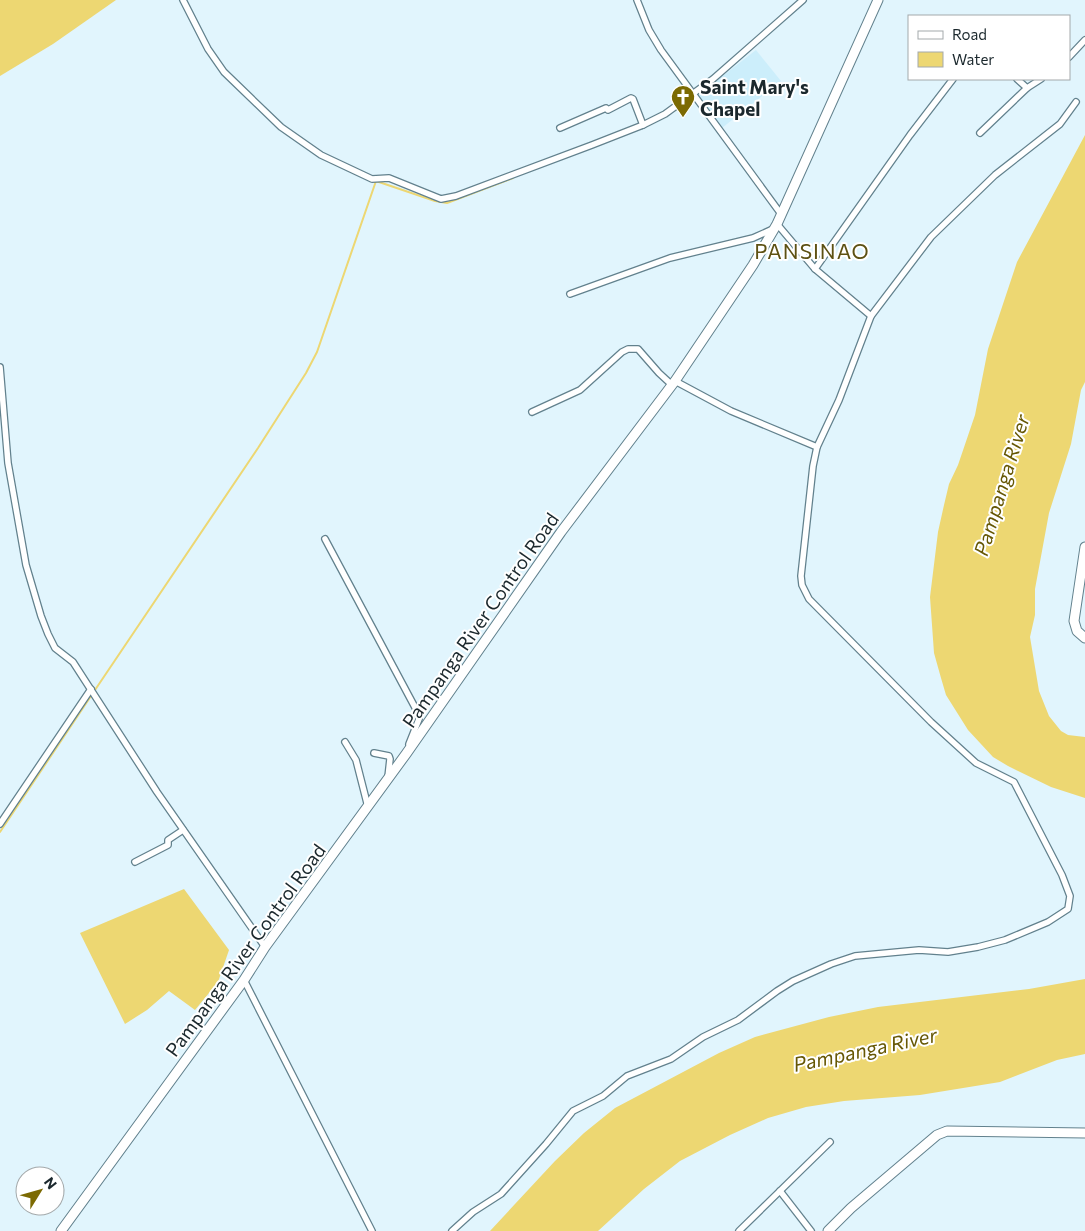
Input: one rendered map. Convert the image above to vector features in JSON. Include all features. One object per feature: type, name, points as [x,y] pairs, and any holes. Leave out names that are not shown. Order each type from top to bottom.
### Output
[{"type":"main road","name":"Pampanga River Control Road","points":[[61,1231],[406,754],[561,532],[674,383],[754,265],[776,226],[878,0]]},
{"type":"main road","points":[[1085,547],[1074,621],[1077,631],[1085,638]]},
{"type":"main road","points":[[828,1231],[877,1185],[937,1135],[947,1130],[1085,1133]]},
{"type":"street","points":[[184,0],[208,49],[224,72],[281,127],[321,155],[354,171],[372,179],[393,180],[441,199],[456,196],[643,125],[671,111],[713,79],[803,0]]},
{"type":"street","points":[[637,0],[652,37],[781,214]]},
{"type":"street","points":[[1070,56],[1085,40]]},
{"type":"street","points":[[815,269],[910,135],[952,80]]},
{"type":"street","points":[[1018,80],[1028,88]]},
{"type":"street","points":[[980,133],[1028,88],[1040,80]]},
{"type":"street","points":[[560,128],[606,108],[608,110],[630,98],[633,99],[643,125]]},
{"type":"street","points":[[452,1231],[473,1212],[501,1194],[573,1111],[603,1096],[627,1076],[671,1059],[703,1037],[738,1020],[777,991],[793,982],[831,964],[855,956],[919,950],[948,952],[1005,940],[1048,922],[1068,908],[1070,896],[1062,875],[1014,782],[976,763],[924,716],[805,593],[801,576],[813,466],[817,447],[839,400],[871,316],[931,237],[995,175],[1060,124],[1076,102]]},
{"type":"street","points":[[570,294],[670,258],[754,238],[776,226],[815,269],[871,316]]},
{"type":"street","points":[[532,412],[580,390],[622,352],[628,349],[638,350],[659,373],[674,383],[746,418],[817,447]]},
{"type":"street","points":[[0,367],[8,463],[21,541],[41,616],[56,648],[70,658],[157,792],[265,948]]},
{"type":"street","points":[[325,538],[418,713],[418,719],[406,754]]},
{"type":"street","points":[[0,824],[91,689]]},
{"type":"street","points":[[346,742],[356,760],[368,807]]},
{"type":"street","points":[[374,752],[389,756],[388,779]]},
{"type":"street","points":[[135,862],[168,845],[168,840],[183,830]]},
{"type":"street","points":[[244,980],[372,1231]]},
{"type":"street","points":[[739,1231],[830,1142]]},
{"type":"street","points":[[780,1191],[811,1231]]},
{"type":"shaded area","points":[[756,50],[781,81],[722,128],[697,96]]},
{"type":"water","points":[[0,0],[116,0],[53,44],[0,76]]},
{"type":"water","name":"Pampanga River","points":[[1085,135],[1085,382],[1081,390],[1071,444],[1049,513],[1035,589],[1035,615],[1030,637],[1039,691],[1049,716],[1061,731],[1068,735],[1085,737],[1085,798],[1051,787],[1008,766],[993,757],[968,730],[946,695],[941,678],[934,653],[930,597],[938,532],[949,484],[958,465],[975,415],[988,349],[1017,262]]},
{"type":"water","points":[[184,889],[229,950],[218,982],[195,1010],[169,991],[147,1010],[125,1024],[80,933]]},
{"type":"water","name":"Pampanga River","points":[[1085,979],[1085,1054],[1057,1060],[1000,1082],[920,1095],[844,1101],[806,1107],[768,1118],[680,1161],[644,1189],[598,1231],[490,1231],[555,1161],[584,1133],[615,1108],[719,1053],[755,1037],[829,1017],[878,1007],[1029,989]]},
{"type":"waterway","points":[[674,111],[686,102]]},
{"type":"waterway","points":[[95,690],[258,448],[306,373],[317,352],[376,181],[435,201],[447,203],[513,178]]},
{"type":"waterway","points":[[0,832],[91,696]]},
{"type":"place","name":"Saint Mary's Chapel","points":[[683,118]]},
{"type":"district","name":"PANSINAO","points":[[812,250]]}]
